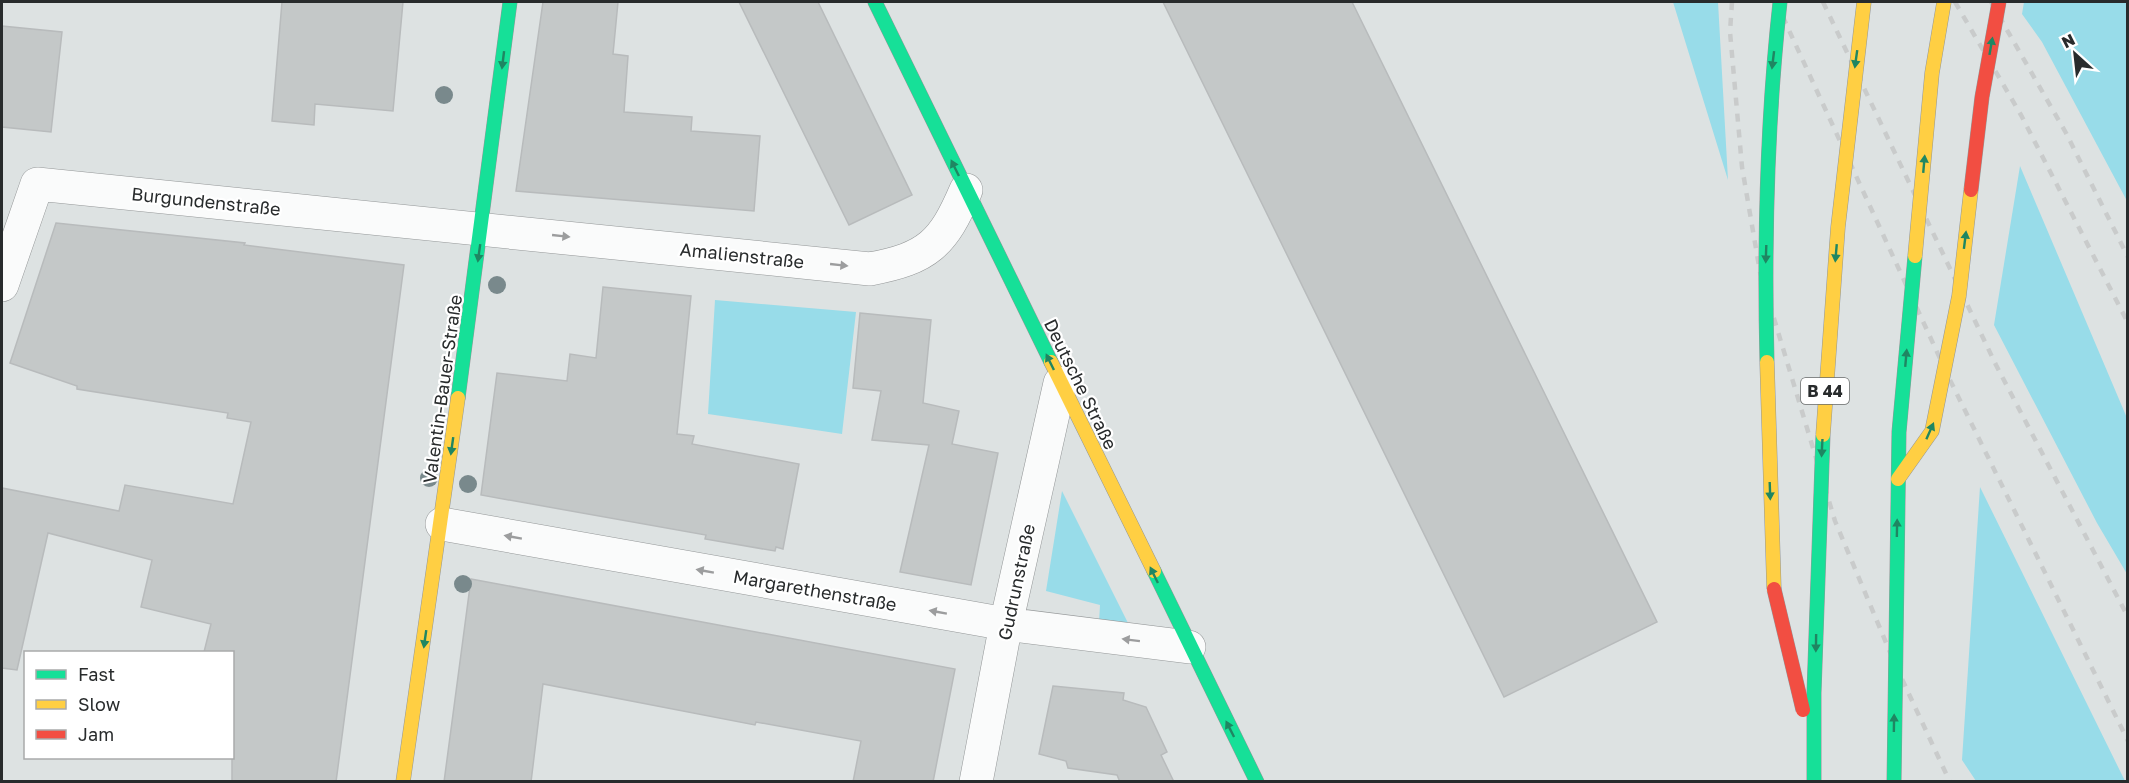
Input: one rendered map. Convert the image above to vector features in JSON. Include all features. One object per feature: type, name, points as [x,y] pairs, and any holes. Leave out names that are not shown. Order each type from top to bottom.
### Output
[{"type":"main road","name":"Valentin-Bauer-Straße","points":[[403,782],[442,524],[510,2]]},
{"type":"main road","name":"Deutsche Straße","points":[[874,2],[1257,782]]},
{"type":"main road","points":[[1780,2],[1772,73],[1765,292],[1773,566],[1774,588],[1814,756]]},
{"type":"main road","name":"B 44","points":[[1814,782],[1818,518],[1829,320],[1848,123],[1864,2]]},
{"type":"main road","points":[[1894,782],[1899,432],[1932,73],[1944,2]]},
{"type":"main road","points":[[1898,479],[1932,431],[1959,296],[1982,98],[1999,2]]},
{"type":"street","name":"Burgundenstraße","points":[[2,285],[37,184],[482,228]]},
{"type":"street","name":"Amalienstraße","points":[[482,228],[870,269],[904,262],[933,246],[952,224],[966,190]]},
{"type":"street","name":"Gudrunstraße","points":[[976,782],[1006,624],[1060,383]]},
{"type":"street","name":"Margarethenstraße","points":[[442,524],[1006,624],[1189,647]]},
{"type":"shaded area","points":[[1673,2],[1718,2],[1728,180]]},
{"type":"shaded area","points":[[2024,2],[2127,2],[2127,201],[2042,42],[2022,14]]},
{"type":"shaded area","points":[[2020,166],[2127,418],[2127,574],[2097,523],[1994,325]]},
{"type":"shaded area","points":[[715,300],[856,312],[842,434],[708,414]]},
{"type":"shaded area","points":[[1980,487],[2125,781],[1976,781],[1962,760]]},
{"type":"shaded area","points":[[1062,491],[1128,623],[1099,622],[1100,605],[1046,591]]},
{"type":"building","points":[[282,2],[403,2],[393,111],[315,104],[314,125],[272,121]]},
{"type":"building","points":[[543,2],[618,2],[613,54],[628,56],[624,112],[692,117],[691,131],[760,136],[754,211],[516,191]]},
{"type":"building","points":[[739,2],[818,2],[912,195],[849,225]]},
{"type":"building","points":[[1163,2],[1352,2],[1657,622],[1504,697]]},
{"type":"building","points":[[2,26],[62,32],[51,132],[2,127]]},
{"type":"building","points":[[56,223],[245,243],[244,245],[404,265],[336,782],[232,782],[234,651],[204,651],[211,624],[141,607],[152,560],[48,533],[17,670],[2,668],[2,488],[119,511],[125,485],[233,504],[251,422],[227,418],[228,413],[77,389],[77,386],[10,363]]},
{"type":"building","points":[[603,287],[691,296],[677,434],[694,436],[692,444],[799,464],[783,549],[776,547],[775,551],[705,539],[706,535],[481,495],[497,373],[567,381],[570,354],[596,358]]},
{"type":"building","points":[[860,313],[931,320],[923,403],[959,411],[952,444],[998,453],[971,585],[900,572],[929,445],[872,440],[881,391],[853,388]]},
{"type":"building","points":[[471,579],[955,669],[933,782],[853,782],[861,741],[756,722],[755,725],[543,684],[531,782],[444,782]]},
{"type":"building","points":[[1053,686],[1124,693],[1123,700],[1146,707],[1167,752],[1161,755],[1174,782],[1120,782],[1117,775],[1068,768],[1066,761],[1039,754]]},
{"type":"railway","points":[[1732,2],[1730,32],[1742,167],[1760,272],[1835,521],[1895,664],[1950,782]]},
{"type":"railway","points":[[1776,2],[1949,378],[2128,741]]},
{"type":"railway","points":[[1823,2],[1996,365],[2128,617]]},
{"type":"railway","points":[[1955,2],[2021,115],[2128,323]]},
{"type":"railway","points":[[1991,2],[2066,133],[2128,257]]},
{"type":"traffic: fast","points":[[458,398],[510,2]]},
{"type":"traffic: fast","points":[[875,2],[1051,362]]},
{"type":"traffic: fast","points":[[1767,362],[1768,182],[1772,92],[1780,2]]},
{"type":"traffic: fast","points":[[1894,782],[1899,432],[1915,256]]},
{"type":"traffic: fast","points":[[1814,782],[1814,693],[1823,435]]},
{"type":"traffic: fast","points":[[1154,571],[1257,782]]},
{"type":"traffic: slow","points":[[1823,435],[1838,227],[1864,2]]},
{"type":"traffic: slow","points":[[1915,256],[1932,73],[1944,2]]},
{"type":"traffic: slow","points":[[1898,479],[1932,431],[1959,296],[1971,190]]},
{"type":"traffic: slow","points":[[1051,362],[1154,571]]},
{"type":"traffic: slow","points":[[1767,362],[1774,589]]},
{"type":"traffic: slow","points":[[403,782],[458,398]]},
{"type":"traffic: jam","points":[[1971,190],[1982,97],[1999,2]]},
{"type":"traffic: jam","points":[[1774,589],[1803,710]]}]
